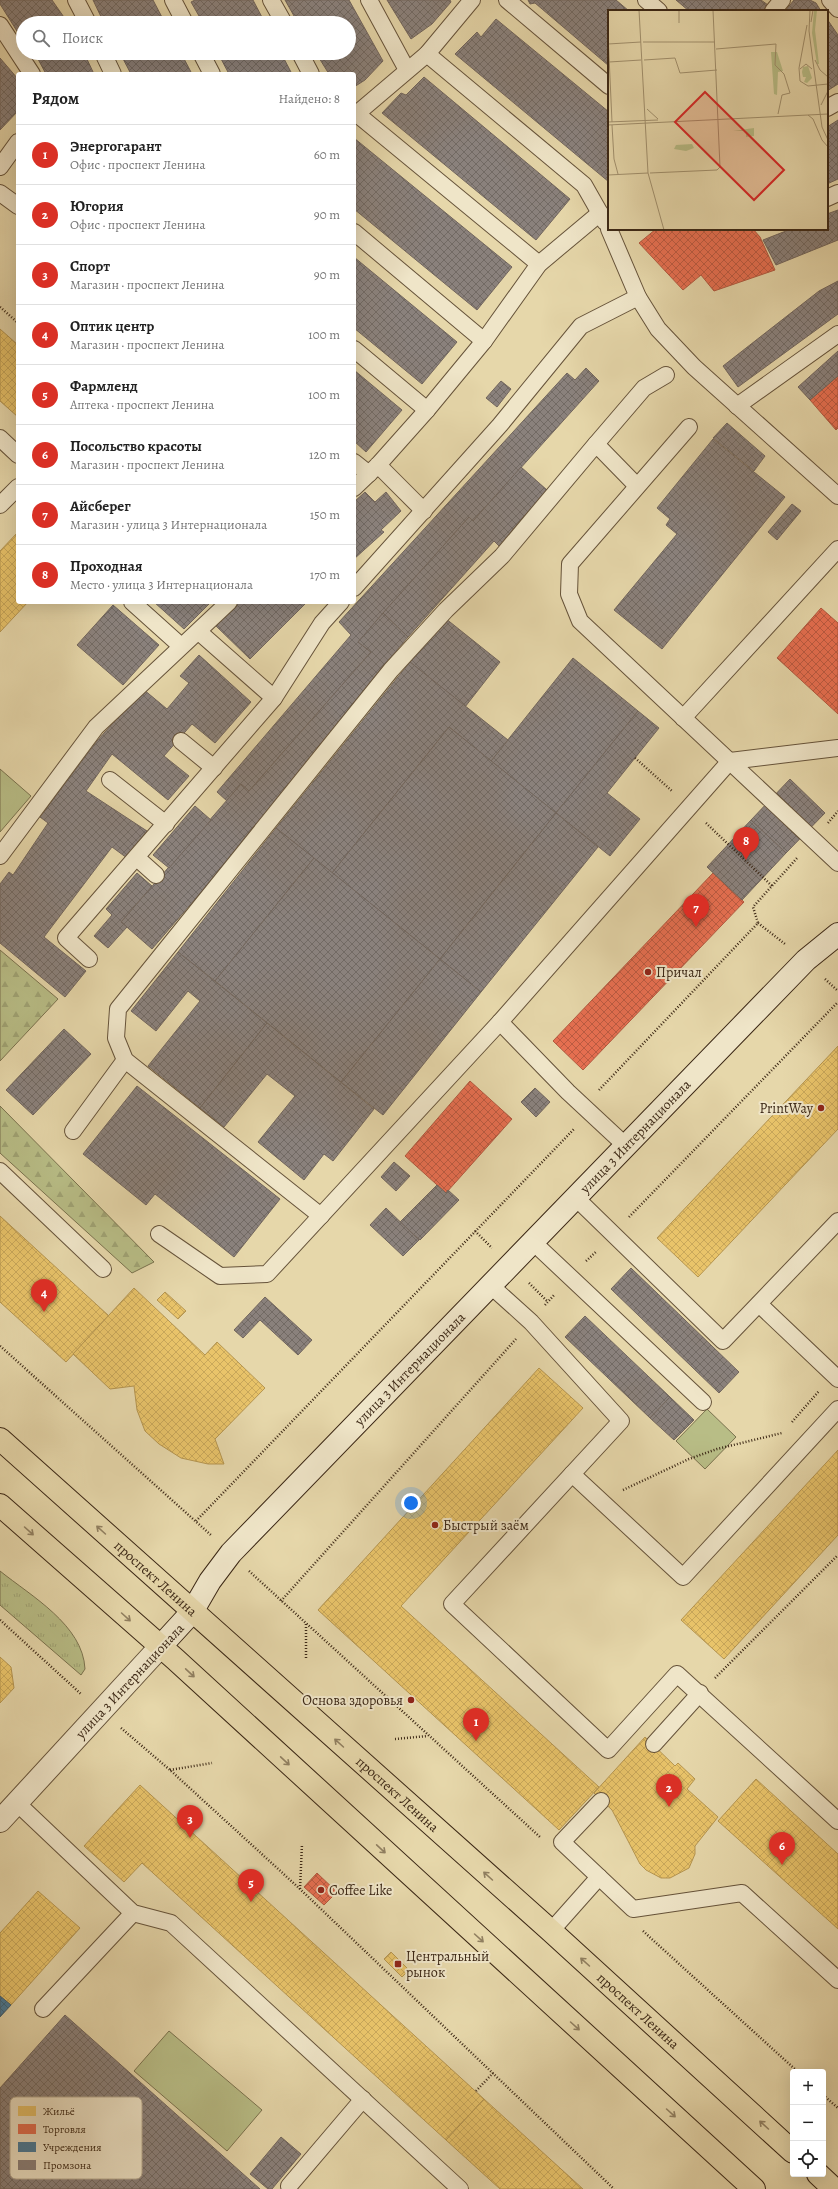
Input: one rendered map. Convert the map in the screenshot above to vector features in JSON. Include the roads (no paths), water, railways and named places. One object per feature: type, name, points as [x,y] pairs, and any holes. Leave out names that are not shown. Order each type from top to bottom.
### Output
[{"type":"main road","name":"проспект Ленина","points":[[0,1439],[551,1931],[790,2149]]},
{"type":"main road","points":[[0,1505],[160,1647],[754,2189]]},
{"type":"main road","points":[[821,2177],[834,2189]]},
{"type":"street","name":"улица 3 Интернационала","points":[[0,1821],[192,1612],[210,1581],[231,1554],[806,960],[838,934]]},
{"type":"lane","points":[[76,0],[84,16]]},
{"type":"lane","points":[[173,0],[181,16]]},
{"type":"lane","points":[[271,0],[280,16]]},
{"type":"lane","points":[[370,0],[407,70]]},
{"type":"lane","points":[[356,114],[427,54],[472,0]]},
{"type":"lane","points":[[507,0],[608,85]]},
{"type":"lane","points":[[646,0],[658,10]]},
{"type":"lane","points":[[774,10],[782,0]]},
{"type":"lane","points":[[830,0],[838,9]]},
{"type":"lane","points":[[0,25],[16,50]]},
{"type":"lane","points":[[427,54],[584,185],[608,225]]},
{"type":"lane","points":[[23,60],[31,72]]},
{"type":"lane","points":[[106,60],[112,72]]},
{"type":"lane","points":[[205,60],[211,72]]},
{"type":"lane","points":[[304,60],[310,72]]},
{"type":"lane","points":[[828,107],[838,102]]},
{"type":"lane","points":[[356,116],[539,264]]},
{"type":"lane","points":[[0,167],[16,145]]},
{"type":"lane","points":[[0,193],[16,205]]},
{"type":"lane","points":[[828,198],[838,193]]},
{"type":"lane","points":[[356,486],[374,470],[428,410],[484,341],[539,264],[600,213]]},
{"type":"lane","points":[[611,230],[638,297],[658,329],[694,367],[838,496]]},
{"type":"lane","points":[[356,234],[484,341]]},
{"type":"lane","points":[[356,586],[500,425],[581,326],[638,297]]},
{"type":"lane","points":[[737,406],[838,334]]},
{"type":"lane","points":[[356,351],[428,410]]},
{"type":"lane","points":[[321,1216],[125,1060],[116,1038],[118,1009],[391,670],[446,610],[502,556],[644,388],[666,375]]},
{"type":"lane","points":[[688,427],[570,564],[568,594],[580,621],[838,863]]},
{"type":"lane","points":[[0,438],[16,453]]},
{"type":"lane","points":[[596,444],[637,486]]},
{"type":"lane","points":[[356,463],[374,470],[424,511]]},
{"type":"lane","points":[[0,505],[16,490]]},
{"type":"lane","points":[[684,718],[838,549]]},
{"type":"lane","points":[[134,604],[181,646]]},
{"type":"lane","points":[[0,856],[96,727],[181,646],[199,632],[227,604]]},
{"type":"lane","points":[[89,958],[66,938],[137,858],[274,698],[322,623],[339,604]]},
{"type":"lane","points":[[199,632],[274,698]]},
{"type":"lane","points":[[181,741],[214,768]]},
{"type":"lane","points":[[159,1234],[220,1276],[267,1274],[500,1022],[730,761],[838,748]]},
{"type":"lane","points":[[110,780],[166,824]]},
{"type":"lane","points":[[137,858],[156,875]]},
{"type":"lane","points":[[500,1022],[568,1092],[626,1146]]},
{"type":"lane","points":[[73,1131],[125,1060]]},
{"type":"lane","points":[[0,1171],[103,1269]]},
{"type":"lane","points":[[576,1198],[723,1341],[838,1221]]},
{"type":"lane","points":[[533,1242],[703,1402]]},
{"type":"lane","points":[[490,1285],[531,1322],[621,1421],[452,1604],[608,1750],[677,1674],[700,1693],[838,1821]]},
{"type":"lane","points":[[759,1304],[838,1378]]},
{"type":"lane","points":[[572,1474],[683,1577],[838,1409]]},
{"type":"lane","points":[[654,1744],[700,1693]]},
{"type":"lane","points":[[601,1801],[562,1842],[633,1909],[742,1893],[838,1980]]},
{"type":"lane","points":[[17,1803],[133,1913],[171,1923],[460,2189]]},
{"type":"lane","points":[[551,1931],[599,1877]]},
{"type":"lane","points":[[43,2009],[133,1913]]},
{"type":"lane","points":[[289,2186],[363,2100]]},
{"type":"place","name":"Проходная","points":[[746,860]]},
{"type":"place","name":"Айсберег","points":[[696,927]]},
{"type":"place","name":"Причал","points":[[648,972]]},
{"type":"place","name":"PrintWay","points":[[821,1108]]},
{"type":"place","name":"Оптик центр","points":[[44,1312]]},
{"type":"place","name":"Быстрый заём","points":[[435,1525]]},
{"type":"place","name":"Основа здоровья","points":[[411,1700]]},
{"type":"place","name":"Энергогарант","points":[[476,1741]]},
{"type":"place","name":"Югория","points":[[669,1807]]},
{"type":"place","name":"Спорт","points":[[190,1838]]},
{"type":"place","name":"Посольство красоты","points":[[782,1865]]},
{"type":"place","name":"Coffee Like","points":[[321,1890]]},
{"type":"place","name":"Фармленд","points":[[251,1902]]},
{"type":"place","name":"Центральный рынок","points":[[398,1964]]}]
